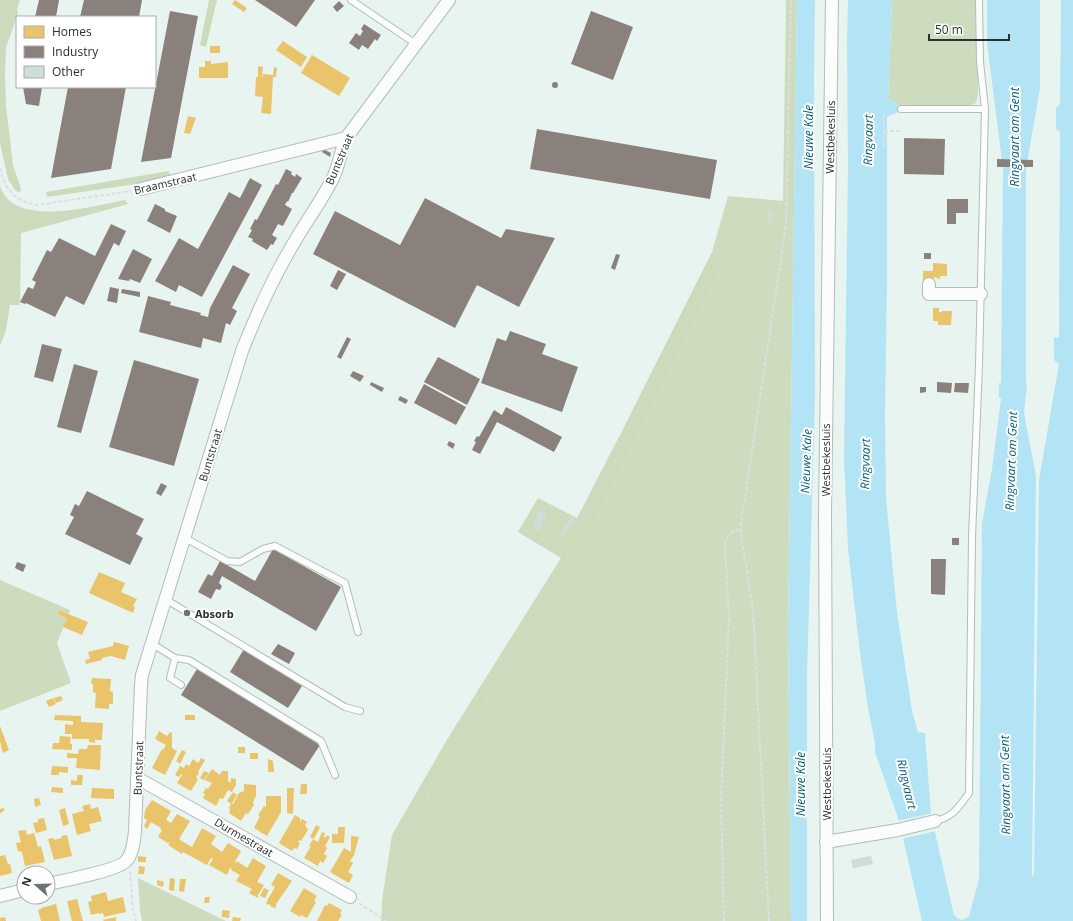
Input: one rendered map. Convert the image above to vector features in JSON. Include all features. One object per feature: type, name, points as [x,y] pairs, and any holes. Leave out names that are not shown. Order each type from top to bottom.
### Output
[{"type":"street","name":"Buntstraat","points":[[127,861],[133,847],[135,831],[141,685],[151,643],[214,445],[235,372],[252,325],[291,246],[333,179],[340,162],[346,138],[449,0]]},
{"type":"street","name":"Westbekesluis","points":[[827,921],[826,390],[832,0]]},
{"type":"street","name":"Braamstraat","points":[[141,188],[346,138]]},
{"type":"street","points":[[934,294],[981,294]]},
{"type":"street","name":"Durmestraat","points":[[138,778],[350,897]]},
{"type":"street","points":[[826,842],[898,830],[936,821]]},
{"type":"street","points":[[56,882],[119,866],[127,861]]},
{"type":"street","points":[[0,896],[16,892]]},
{"type":"lane","points":[[351,0],[416,44]]},
{"type":"lane","points":[[936,821],[945,819],[957,810],[969,793],[972,537],[981,294],[985,109],[980,62],[979,0]]},
{"type":"lane","points":[[901,109],[985,109]]},
{"type":"lane","points":[[185,538],[227,561],[240,562],[263,549],[275,546],[345,583],[358,632]]},
{"type":"lane","points":[[165,599],[344,707],[360,711]]},
{"type":"lane","points":[[151,643],[175,658],[189,660],[321,741],[335,775]]},
{"type":"lane","points":[[175,658],[170,678],[181,685]]},
{"type":"path","points":[[769,921],[753,609],[740,529],[786,226],[791,0]]},
{"type":"path","points":[[884,114],[884,147]]},
{"type":"path","points":[[884,131],[900,130]]},
{"type":"path","name":"Braamstraat","points":[[0,168],[6,185],[13,194],[23,202],[37,205],[62,203],[141,188]]},
{"type":"path","points":[[724,921],[721,799],[729,617],[725,544],[729,533],[740,529]]},
{"type":"path","points":[[127,861],[130,866],[136,921]]},
{"type":"path","points":[[350,897],[386,921]]},
{"type":"green space","points":[[0,0],[20,0],[17,9],[14,7],[4,6],[0,10]]},
{"type":"green space","points":[[209,0],[217,0],[206,47],[200,45]]},
{"type":"green space","points":[[786,0],[797,0],[788,630],[791,921],[381,921],[382,900],[392,835],[403,845],[431,790],[597,518],[725,261],[712,252],[728,196],[783,201]]},
{"type":"green space","points":[[892,0],[978,0],[978,95],[976,103],[970,105],[898,105],[888,98]]},
{"type":"green space","points":[[4,6],[14,7],[17,9],[18,13],[6,47],[5,75],[6,106],[13,165],[21,189],[20,192],[15,190],[8,179],[0,143],[0,10]]},
{"type":"green space","points":[[169,171],[171,179],[47,197],[46,192]]},
{"type":"green space","points":[[0,186],[8,199],[21,207],[37,211],[75,210],[125,200],[128,204],[21,233],[20,305],[10,305],[6,330],[1,344],[0,344]]},
{"type":"green space","points":[[712,252],[725,261],[597,518],[431,790],[403,845],[392,835],[448,738],[561,558],[518,532],[538,498],[577,518]]},
{"type":"green space","points":[[0,580],[70,610],[69,614],[59,610],[58,614],[67,618],[57,643],[71,683],[0,711]]},
{"type":"green space","points":[[138,878],[226,921],[142,921]]},
{"type":"water","name":"Nieuwe Kale","points":[[797,0],[815,0],[815,397],[807,676],[807,921],[791,921],[788,630]]},
{"type":"water","points":[[848,0],[892,0],[888,98],[898,105],[898,112],[887,117],[885,414],[886,499],[897,612],[912,711],[918,732],[925,733],[931,815],[954,915],[961,920],[969,916],[979,879],[982,523],[992,469],[1001,398],[999,398],[999,383],[1001,383],[1003,169],[987,43],[987,0],[1040,0],[1040,88],[1026,169],[1027,384],[1024,413],[1036,476],[1033,876],[1039,480],[1059,364],[1054,360],[1054,337],[1059,338],[1060,132],[1056,129],[1056,108],[1060,104],[1061,0],[1073,0],[1073,921],[922,921],[899,821],[875,752],[875,743],[860,653],[848,549],[844,458],[848,167]]},
{"type":"pier","points":[[933,813],[936,831],[901,839],[897,821]]},
{"type":"building: Homes","points":[[235,0],[247,8],[244,12],[232,4]]},
{"type":"building: Homes","points":[[283,41],[307,57],[301,67],[276,50]]},
{"type":"building: Homes","points":[[210,46],[220,46],[220,53],[210,53]]},
{"type":"building: Homes","points":[[312,55],[350,78],[339,96],[301,73]]},
{"type":"building: Homes","points":[[205,61],[211,61],[211,64],[228,62],[228,78],[199,78],[199,67],[205,67]]},
{"type":"building: Homes","points":[[258,66],[263,67],[262,77],[263,74],[273,76],[274,67],[277,68],[276,77],[273,77],[271,114],[261,113],[263,97],[255,96]]},
{"type":"building: Homes","points":[[188,116],[196,118],[190,134],[184,133]]},
{"type":"building: Homes","points":[[933,263],[947,264],[947,276],[940,276],[940,279],[934,277],[934,281],[923,281],[923,271],[933,271]]},
{"type":"building: Homes","points":[[933,308],[939,308],[939,312],[952,311],[951,325],[938,325],[938,321],[933,321]]},
{"type":"building: Homes","points":[[99,572],[125,583],[121,592],[137,599],[133,606],[135,607],[133,613],[89,593]]},
{"type":"building: Homes","points":[[59,610],[88,622],[82,635],[63,627],[67,618],[58,614]]},
{"type":"building: Homes","points":[[114,642],[129,646],[125,660],[111,656],[86,664],[85,660],[90,659],[88,652],[113,646]]},
{"type":"building: Homes","points":[[92,678],[111,679],[110,691],[113,692],[113,704],[109,704],[109,709],[95,708],[96,693],[93,692],[93,684],[91,684]]},
{"type":"building: Homes","points":[[61,696],[63,700],[56,703],[54,698]]},
{"type":"building: Homes","points":[[53,698],[56,704],[49,707],[46,701]]},
{"type":"building: Homes","points":[[55,715],[81,716],[81,722],[103,723],[102,740],[95,740],[95,743],[89,742],[89,739],[72,739],[72,734],[65,734],[65,724],[73,725],[73,721],[54,720]]},
{"type":"building: Homes","points":[[185,715],[195,715],[195,720],[185,720]]},
{"type":"building: Homes","points":[[0,726],[9,750],[3,753],[0,743]]},
{"type":"building: Homes","points":[[159,731],[167,736],[170,732],[172,733],[172,748],[177,751],[165,775],[152,768],[162,749],[163,750],[166,745],[155,739]]},
{"type":"building: Homes","points":[[60,736],[71,737],[70,744],[72,744],[72,750],[52,749],[53,743],[59,743]]},
{"type":"building: Homes","points":[[88,745],[101,745],[100,770],[76,768],[77,758],[67,758],[67,753],[78,754],[79,749],[87,749]]},
{"type":"building: Homes","points":[[238,747],[245,747],[245,753],[238,753]]},
{"type":"building: Homes","points":[[182,750],[186,752],[180,764],[176,761]]},
{"type":"building: Homes","points":[[250,753],[258,753],[258,759],[250,759]]},
{"type":"building: Homes","points":[[201,758],[205,760],[198,772],[199,773],[196,778],[198,779],[191,791],[177,783],[182,775],[181,774],[179,777],[175,775],[180,766],[184,768],[186,764],[189,766],[193,759],[198,763]]},
{"type":"building: Homes","points":[[268,759],[273,761],[274,772],[268,772]]},
{"type":"building: Homes","points":[[52,766],[68,767],[68,773],[59,772],[59,775],[51,775]]},
{"type":"building: Homes","points":[[212,769],[220,775],[222,771],[228,771],[228,781],[231,783],[231,778],[236,779],[236,785],[232,792],[228,790],[223,799],[220,798],[216,806],[203,798],[205,794],[203,793],[206,788],[208,789],[212,783],[205,780]]},
{"type":"building: Homes","points":[[204,771],[209,773],[204,780],[200,778]]},
{"type":"building: Homes","points":[[77,775],[83,775],[82,785],[71,785],[71,780],[77,781]]},
{"type":"building: Homes","points":[[244,784],[256,785],[256,796],[253,802],[254,805],[241,821],[229,813],[231,804],[227,801],[233,792],[237,795],[232,803],[233,804],[239,793],[244,791]]},
{"type":"building: Homes","points":[[301,784],[307,784],[307,794],[300,794]]},
{"type":"building: Homes","points":[[52,787],[63,788],[63,793],[51,792]]},
{"type":"building: Homes","points":[[92,788],[114,789],[114,799],[91,798]]},
{"type":"building: Homes","points":[[287,788],[294,788],[293,814],[287,813]]},
{"type":"building: Homes","points":[[266,796],[281,796],[281,812],[267,836],[254,828],[260,816],[258,815],[264,806],[266,807]]},
{"type":"building: Homes","points":[[39,798],[41,805],[35,807],[34,799]]},
{"type":"building: Homes","points":[[152,800],[171,811],[166,820],[171,823],[177,814],[190,821],[179,839],[185,843],[192,847],[202,828],[216,836],[211,844],[222,852],[228,843],[241,851],[235,862],[236,863],[237,861],[247,868],[253,858],[266,866],[257,882],[264,885],[258,895],[258,898],[249,893],[252,889],[236,881],[240,875],[231,870],[232,869],[230,868],[227,875],[209,865],[213,859],[211,858],[207,865],[183,852],[182,854],[168,845],[170,842],[168,843],[158,837],[162,830],[151,822],[147,829],[144,826],[147,820],[144,818],[145,810]]},
{"type":"building: Homes","points":[[90,804],[91,809],[98,807],[102,821],[89,824],[91,831],[77,835],[72,814],[84,811],[82,806]]},
{"type":"building: Homes","points":[[4,808],[4,811],[0,813],[0,809]]},
{"type":"building: Homes","points":[[65,808],[69,824],[63,826],[59,810]]},
{"type":"building: Homes","points":[[295,815],[300,818],[300,822],[302,819],[307,822],[305,825],[308,830],[301,841],[299,840],[298,842],[300,843],[297,849],[294,848],[292,851],[279,843]]},
{"type":"building: Homes","points":[[44,818],[47,830],[36,833],[33,823],[38,822],[38,819]]},
{"type":"building: Homes","points":[[316,825],[320,827],[314,839],[310,837]]},
{"type":"building: Homes","points":[[338,827],[345,827],[344,843],[332,843],[332,834],[338,834]]},
{"type":"building: Homes","points":[[26,830],[27,835],[34,833],[38,847],[41,846],[45,862],[25,865],[22,852],[18,851],[16,843],[21,842],[18,831]]},
{"type":"building: Homes","points":[[322,832],[325,833],[325,838],[327,835],[330,837],[325,846],[327,848],[324,854],[327,856],[323,863],[320,861],[318,866],[304,858],[313,839],[318,842]]},
{"type":"building: Homes","points":[[67,835],[72,856],[54,860],[48,839],[54,838],[54,840],[62,838],[61,836]]},
{"type":"building: Homes","points":[[351,836],[359,837],[354,855],[350,861],[353,863],[348,872],[353,875],[349,883],[330,872],[344,848],[351,852]]},
{"type":"building: Homes","points":[[5,855],[8,864],[10,864],[12,873],[0,876],[0,856]]},
{"type":"building: Homes","points":[[138,856],[146,857],[146,862],[138,862]]},
{"type":"building: Homes","points":[[139,866],[145,867],[144,874],[138,874]]},
{"type":"building: Homes","points":[[278,873],[292,881],[276,904],[276,908],[266,904],[275,887],[271,885]]},
{"type":"building: Homes","points":[[170,878],[175,879],[174,891],[169,890]]},
{"type":"building: Homes","points":[[180,879],[186,879],[184,892],[179,891]]},
{"type":"building: Homes","points":[[157,880],[164,882],[163,887],[157,885]]},
{"type":"building: Homes","points":[[264,888],[269,890],[265,898],[260,896]]},
{"type":"building: Homes","points":[[304,888],[317,896],[314,901],[316,902],[307,918],[301,915],[300,917],[290,911]]},
{"type":"building: Homes","points":[[106,892],[108,901],[123,897],[126,912],[104,917],[103,913],[91,915],[88,902],[92,901],[91,896]]},
{"type":"building: Homes","points":[[205,897],[210,897],[209,903],[204,903]]},
{"type":"building: Homes","points":[[77,899],[83,921],[72,921],[67,901]]},
{"type":"building: Homes","points":[[329,903],[342,910],[340,914],[342,915],[338,921],[317,921],[325,905],[327,906]]},
{"type":"building: Homes","points":[[56,904],[60,921],[41,921],[38,910]]},
{"type":"building: Homes","points":[[222,910],[230,911],[229,918],[222,917]]},
{"type":"building: Homes","points":[[5,917],[6,921],[0,921],[0,918]]},
{"type":"building: Homes","points":[[116,917],[116,921],[103,920]]},
{"type":"building: Homes","points":[[233,917],[241,918],[240,921],[232,921]]},
{"type":"building: Industry","points":[[39,0],[59,0],[56,16],[35,16]]},
{"type":"building: Industry","points":[[84,0],[142,0],[139,16],[80,16]]},
{"type":"building: Industry","points":[[255,0],[315,0],[296,27]]},
{"type":"building: Industry","points":[[339,1],[344,6],[337,12],[333,7]]},
{"type":"building: Industry","points":[[170,11],[198,16],[171,158],[141,162]]},
{"type":"building: Industry","points":[[591,11],[633,27],[613,80],[571,64]]},
{"type":"building: Industry","points":[[364,24],[381,35],[377,41],[375,39],[368,49],[362,45],[359,50],[349,43],[356,33],[360,36],[363,31],[361,29]]},
{"type":"building: Industry","points":[[555,82],[558,85],[555,88],[552,85]]},
{"type":"building: Industry","points":[[23,88],[42,88],[39,106],[26,104]]},
{"type":"building: Industry","points":[[68,88],[126,88],[111,169],[51,178]]},
{"type":"building: Industry","points":[[537,129],[717,160],[710,199],[530,169]]},
{"type":"building: Industry","points":[[904,138],[945,139],[944,175],[904,174]]},
{"type":"building: Industry","points":[[323,149],[331,153],[330,157],[322,152]]},
{"type":"building: Industry","points":[[997,159],[1033,160],[1033,167],[997,167]]},
{"type":"building: Industry","points":[[286,169],[292,172],[291,174],[295,177],[296,174],[302,178],[285,205],[292,209],[283,226],[278,224],[272,235],[277,238],[273,245],[271,244],[267,250],[248,237],[255,219],[257,220],[276,184],[278,185]]},
{"type":"building: Industry","points":[[250,178],[262,185],[202,297],[179,285],[176,292],[155,281],[179,238],[198,249],[229,192],[240,198]]},
{"type":"building: Industry","points":[[425,198],[501,238],[506,229],[555,238],[519,307],[477,285],[455,328],[313,254],[335,211],[400,245]]},
{"type":"building: Industry","points":[[947,199],[968,199],[968,213],[956,213],[956,224],[947,224]]},
{"type":"building: Industry","points":[[155,204],[165,209],[165,211],[177,216],[170,233],[147,221]]},
{"type":"building: Industry","points":[[111,224],[126,231],[119,246],[114,243],[84,305],[66,296],[55,317],[26,303],[20,302],[28,287],[33,289],[36,282],[32,280],[47,250],[51,252],[59,238],[95,256]]},
{"type":"building: Industry","points":[[133,249],[152,259],[140,283],[130,279],[129,281],[118,279]]},
{"type":"building: Industry","points":[[924,253],[931,253],[931,259],[924,259]]},
{"type":"building: Industry","points":[[616,254],[620,255],[615,270],[611,268]]},
{"type":"building: Industry","points":[[233,265],[250,274],[232,308],[237,311],[230,325],[226,323],[221,343],[203,338],[201,348],[139,332],[148,296],[171,302],[170,305],[201,313],[200,315],[208,317],[210,308]]},
{"type":"building: Industry","points":[[338,270],[346,274],[337,290],[330,286]]},
{"type":"building: Industry","points":[[110,287],[119,289],[117,303],[107,301]]},
{"type":"building: Industry","points":[[122,289],[140,292],[140,297],[121,293]]},
{"type":"building: Industry","points":[[510,331],[546,344],[542,354],[578,367],[562,412],[481,383],[497,338],[506,341]]},
{"type":"building: Industry","points":[[347,337],[351,339],[341,359],[337,357]]},
{"type":"building: Industry","points":[[42,344],[62,349],[53,382],[34,377]]},
{"type":"building: Industry","points":[[438,357],[480,379],[467,405],[424,382]]},
{"type":"building: Industry","points":[[134,360],[199,379],[174,466],[109,447]]},
{"type":"building: Industry","points":[[74,364],[98,371],[81,433],[57,427]]},
{"type":"building: Industry","points":[[353,371],[364,376],[360,382],[350,376]]},
{"type":"building: Industry","points":[[371,382],[384,388],[382,392],[370,385]]},
{"type":"building: Industry","points":[[937,382],[952,383],[951,393],[937,392]]},
{"type":"building: Industry","points":[[955,383],[969,383],[968,393],[954,392]]},
{"type":"building: Industry","points":[[424,384],[466,407],[456,425],[414,403]]},
{"type":"building: Industry","points":[[920,387],[926,387],[926,392],[920,393]]},
{"type":"building: Industry","points":[[400,396],[408,400],[406,404],[398,400]]},
{"type":"building: Industry","points":[[506,407],[562,437],[554,452],[497,422],[480,454],[472,450],[476,442],[474,441],[477,436],[479,437],[494,410],[502,415]]},
{"type":"building: Industry","points":[[449,441],[455,444],[453,449],[447,445]]},
{"type":"building: Industry","points":[[161,483],[167,486],[161,496],[156,493]]},
{"type":"building: Industry","points":[[87,491],[144,519],[136,534],[143,538],[130,565],[65,534],[74,517],[70,515],[75,504],[79,506]]},
{"type":"building: Industry","points":[[952,538],[959,538],[959,545],[952,545]]},
{"type":"building: Industry","points":[[273,549],[341,587],[316,631],[222,576],[219,583],[222,586],[220,590],[216,589],[211,599],[198,592],[208,574],[212,576],[220,561],[255,581]]},
{"type":"building: Industry","points":[[931,559],[946,559],[945,595],[931,594]]},
{"type":"building: Industry","points":[[17,562],[26,565],[23,572],[15,568]]},
{"type":"building: Industry","points":[[278,644],[295,653],[289,664],[271,654]]},
{"type":"building: Industry","points":[[244,649],[302,686],[288,708],[230,672]]},
{"type":"building: Industry","points":[[197,669],[320,745],[303,771],[181,695]]},
{"type":"building: Other","points":[[769,212],[773,213],[770,221],[766,220]]},
{"type":"building: Other","points":[[539,510],[547,513],[539,531],[532,528]]},
{"type":"building: Other","points":[[572,516],[575,518],[563,536],[560,534]]},
{"type":"building: Other","points":[[871,856],[873,864],[853,868],[851,860]]},
{"type":"place","name":"Absorb","points":[[187,613]]},
{"type":"water label","name":"Ringvaart om Gent","points":[[1014,137]]},
{"type":"water label","name":"Ringvaart","points":[[868,140]]},
{"type":"water label","name":"Ringvaart om Gent","points":[[1011,461]]},
{"type":"water label","name":"Ringvaart","points":[[865,464]]},
{"type":"water label","name":"Ringvaart","points":[[907,784]]},
{"type":"water label","name":"Ringvaart om Gent","points":[[1005,785]]}]
